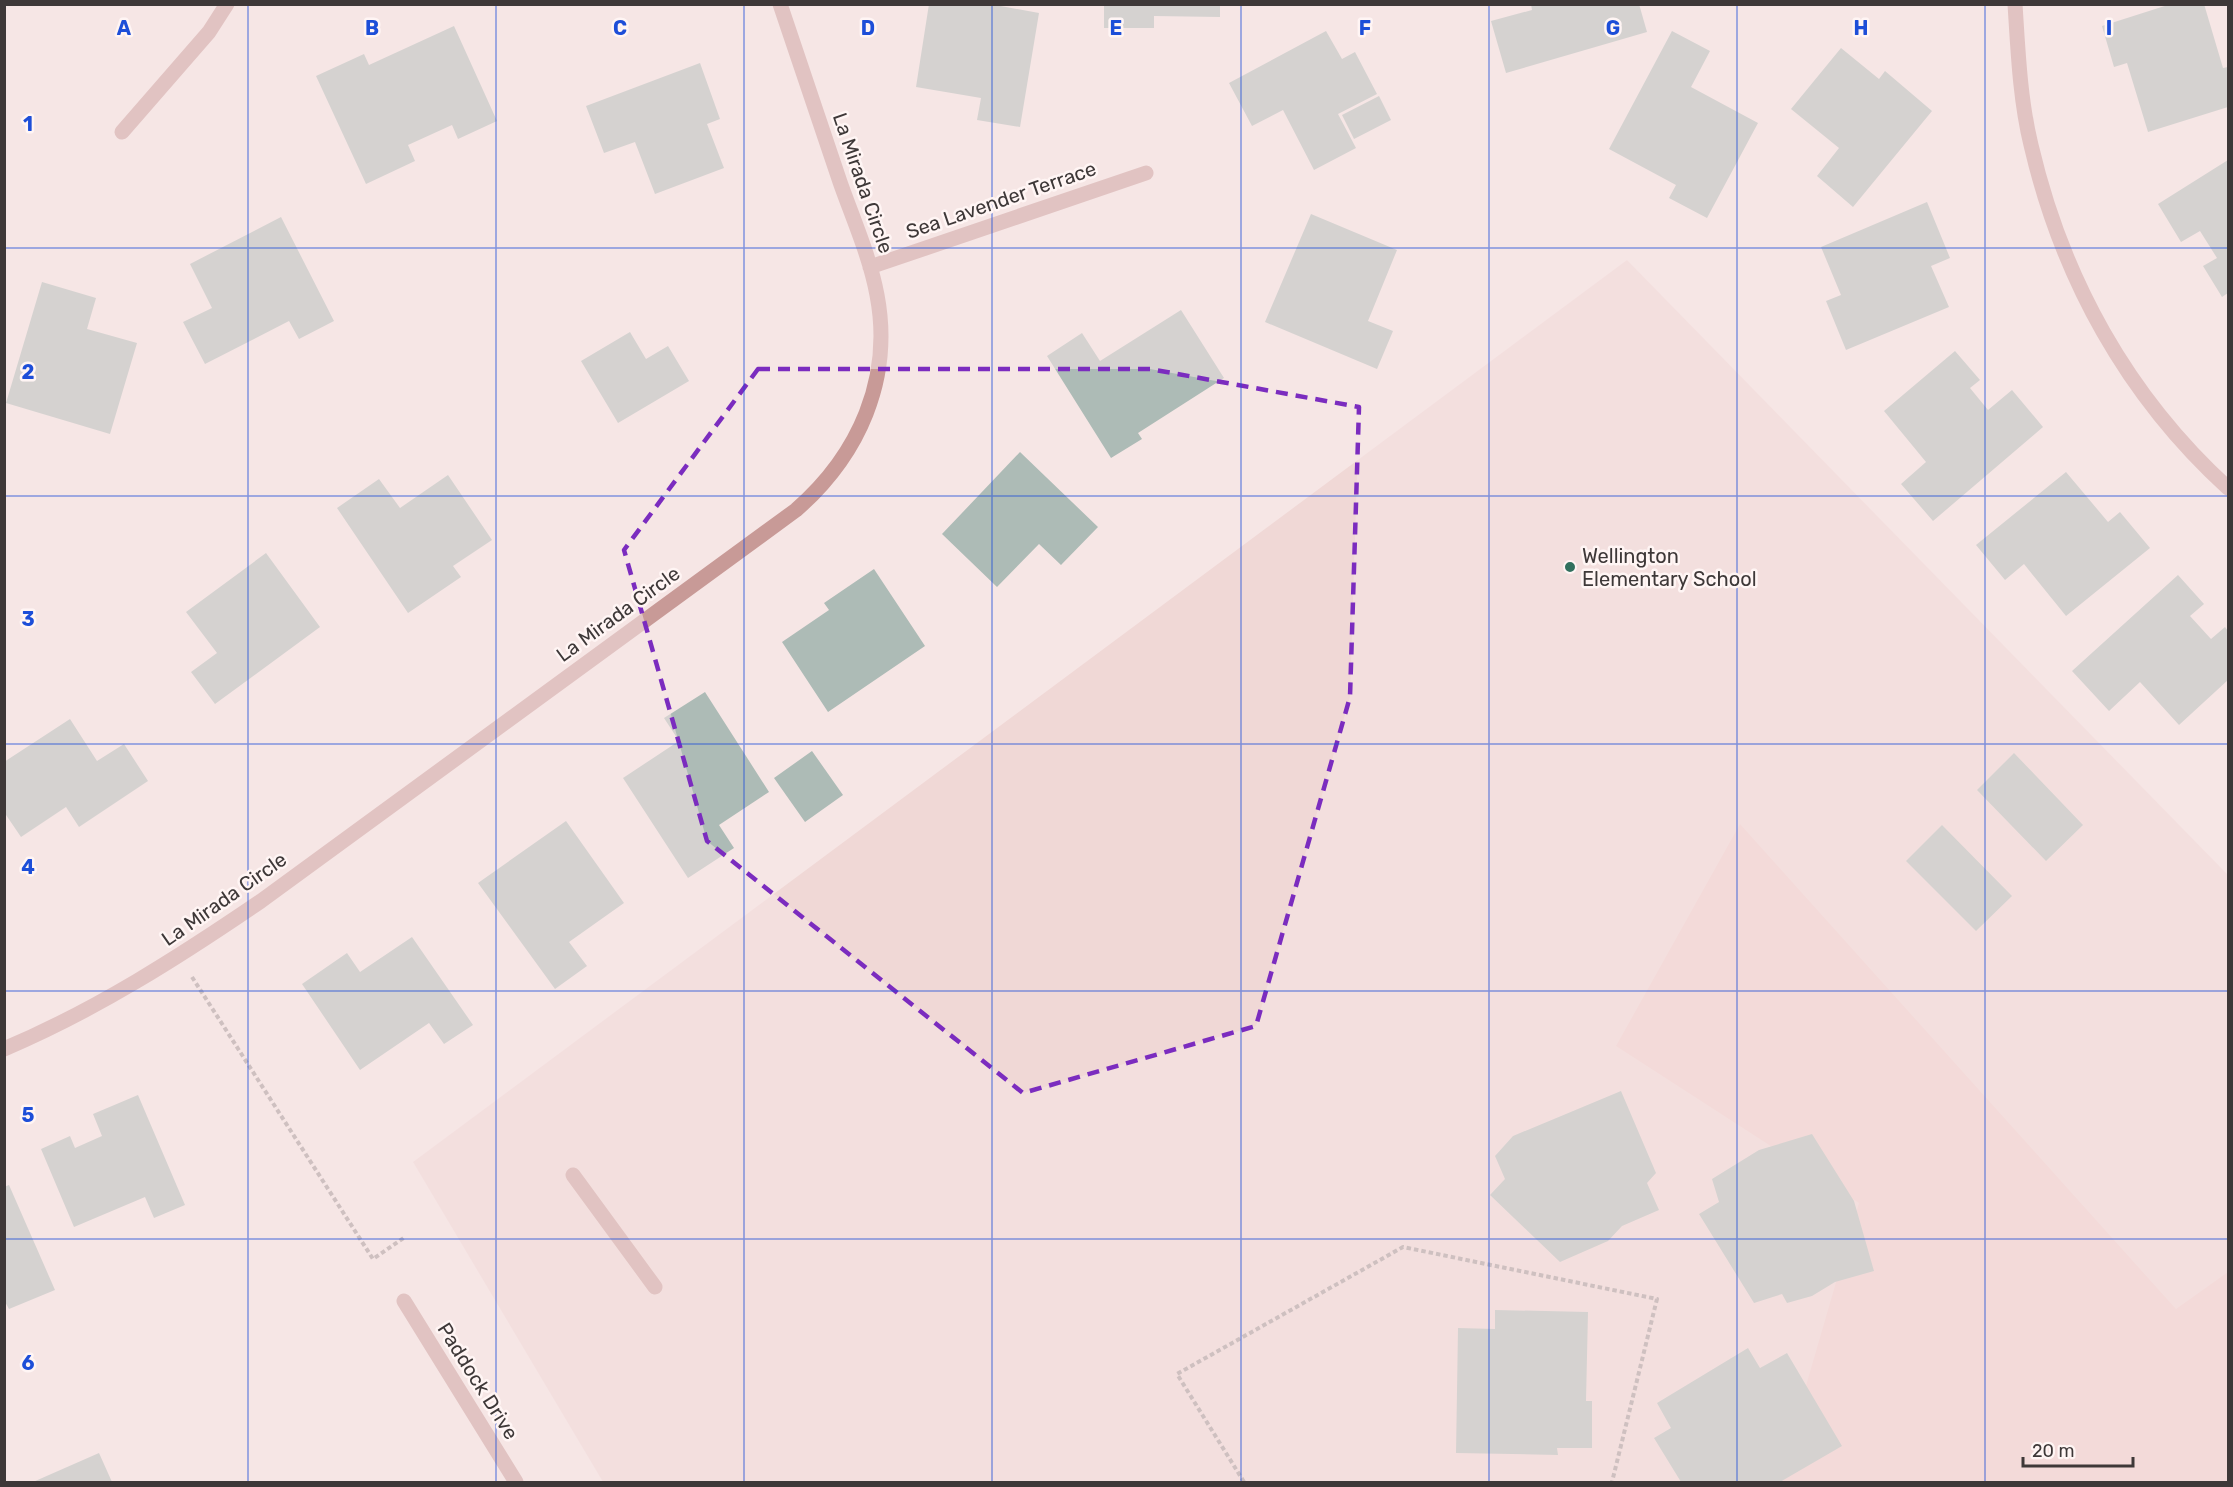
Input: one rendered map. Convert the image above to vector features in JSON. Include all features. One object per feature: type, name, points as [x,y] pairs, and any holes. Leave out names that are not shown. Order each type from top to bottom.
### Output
[{"type":"street","points":[[122,132],[208,32],[227,4]]},
{"type":"street","name":"La Mirada Circle","points":[[4,1049],[103,1000],[179,957],[280,887],[796,510],[834,472],[862,427],[878,375],[880,321],[870,267],[780,4]]},
{"type":"street","points":[[2015,4],[2019,61],[2030,143],[2052,223],[2084,300],[2126,371],[2147,401],[2201,463],[2229,488]]},
{"type":"street","name":"Sea Lavender Terrace","points":[[870,267],[1146,173]]},
{"type":"street","points":[[573,1175],[655,1287]]},
{"type":"street","name":"Paddock Drive","points":[[404,1301],[516,1482]]},
{"type":"path","points":[[179,957],[373,1259],[405,1237]]},
{"type":"path","points":[[1244,1482],[1177,1374],[1403,1247],[1658,1299],[1612,1482]]},
{"type":"highlighted area","points":[[758,369],[1150,369],[1359,407],[1350,697],[1256,1026],[1023,1093],[707,841],[624,550]]},
{"type":"shaded area","name":"Wellington Elementary School","points":[[1627,260],[2228,875],[2228,1482],[603,1482],[413,1162]]},
{"type":"shaded area","points":[[1740,824],[2176,1309],[2228,1272],[2228,1482],[1778,1482],[1859,1203],[1616,1046]]},
{"type":"building","points":[[929,4],[990,4],[1039,13],[1020,127],[977,120],[981,98],[916,87]]},
{"type":"building","points":[[1104,4],[1220,4],[1220,17],[1154,16],[1154,28],[1104,28]]},
{"type":"building","points":[[1531,4],[1639,4],[1647,32],[1506,73],[1491,21],[1532,10]]},
{"type":"building","points":[[2171,4],[2204,4],[2223,68],[2228,67],[2228,107],[2148,132],[2127,63],[2114,67],[2102,26]]},
{"type":"building","points":[[454,26],[497,121],[458,139],[452,125],[408,145],[415,161],[366,184],[316,76],[364,54],[369,65]]},
{"type":"building","points":[[1326,31],[1342,59],[1355,52],[1377,94],[1338,114],[1356,148],[1314,170],[1283,110],[1252,126],[1229,83]]},
{"type":"building","points":[[1672,31],[1710,51],[1691,87],[1758,123],[1707,218],[1669,198],[1676,185],[1609,149]]},
{"type":"building","points":[[1841,48],[1879,79],[1885,71],[1932,111],[1853,207],[1817,176],[1839,148],[1791,109]]},
{"type":"building","points":[[700,63],[720,119],[707,124],[724,168],[655,194],[635,142],[604,153],[586,106]]},
{"type":"building","points":[[1379,96],[1391,120],[1354,139],[1342,115]]},
{"type":"building","points":[[2228,160],[2228,293],[2222,297],[2203,266],[2217,258],[2200,231],[2181,242],[2158,204]]},
{"type":"building","points":[[1927,202],[1950,258],[1931,266],[1949,307],[1846,350],[1826,301],[1841,295],[1821,247]]},
{"type":"building","points":[[1311,214],[1397,250],[1368,321],[1393,331],[1377,369],[1265,322]]},
{"type":"building","points":[[281,217],[334,321],[299,339],[289,321],[205,364],[183,322],[212,308],[190,264]]},
{"type":"building","points":[[42,282],[96,298],[87,329],[137,343],[110,434],[6,403]]},
{"type":"building","points":[[1181,310],[1224,378],[1138,433],[1142,439],[1111,458],[1047,356],[1082,333],[1100,361]]},
{"type":"building","points":[[630,332],[646,359],[668,346],[689,381],[618,423],[581,361]]},
{"type":"building","points":[[1955,351],[1980,380],[1970,388],[1988,410],[2012,390],[2043,427],[1933,521],[1901,484],[1926,462],[1884,411]]},
{"type":"building","points":[[1020,452],[1098,527],[1061,565],[1039,544],[997,587],[942,534]]},
{"type":"building","points":[[2066,472],[2108,522],[2120,512],[2150,548],[2066,616],[2024,564],[2005,580],[1976,545]]},
{"type":"building","points":[[448,475],[492,540],[453,566],[461,577],[408,613],[337,508],[379,479],[400,508]]},
{"type":"building","points":[[266,553],[320,627],[215,704],[191,672],[217,653],[186,612]]},
{"type":"building","points":[[874,569],[925,646],[828,712],[782,642],[829,610],[824,603]]},
{"type":"building","points":[[2178,575],[2204,604],[2190,616],[2211,639],[2225,627],[2228,631],[2228,680],[2179,725],[2140,682],[2109,711],[2072,671]]},
{"type":"building","points":[[705,692],[769,792],[719,825],[734,848],[688,878],[623,778],[679,741],[664,718]]},
{"type":"building","points":[[70,719],[97,761],[124,744],[148,781],[79,827],[66,807],[21,837],[4,812],[4,762]]},
{"type":"building","points":[[812,751],[843,795],[805,822],[774,778]]},
{"type":"building","points":[[2014,753],[2083,825],[2046,861],[1977,790]]},
{"type":"building","points":[[566,821],[624,903],[569,942],[587,966],[555,989],[478,883]]},
{"type":"building","points":[[1942,825],[2012,896],[1976,931],[1906,861]]},
{"type":"building","points":[[412,937],[473,1025],[444,1044],[429,1023],[360,1070],[302,984],[347,953],[360,972]]},
{"type":"building","points":[[1621,1091],[1656,1173],[1647,1183],[1659,1210],[1622,1226],[1608,1241],[1560,1262],[1490,1195],[1505,1179],[1495,1156],[1513,1136]]},
{"type":"building","points":[[138,1095],[185,1205],[154,1218],[145,1197],[74,1227],[41,1149],[70,1136],[75,1148],[102,1136],[93,1114]]},
{"type":"building","points":[[1812,1134],[1854,1201],[1874,1271],[1835,1282],[1812,1296],[1787,1303],[1782,1294],[1754,1303],[1699,1214],[1719,1202],[1712,1179],[1759,1150]]},
{"type":"building","points":[[9,1185],[55,1290],[9,1309],[4,1300],[4,1187]]},
{"type":"building","points":[[1495,1310],[1588,1312],[1586,1401],[1592,1401],[1592,1448],[1557,1448],[1558,1455],[1456,1453],[1458,1328],[1495,1329]]},
{"type":"building","points":[[1748,1348],[1760,1368],[1787,1353],[1842,1446],[1780,1482],[1681,1482],[1654,1438],[1671,1428],[1657,1403]]},
{"type":"building","points":[[99,1453],[112,1482],[33,1482]]},
{"type":"place","name":"Wellington Elementary School","points":[[1570,567]]}]
